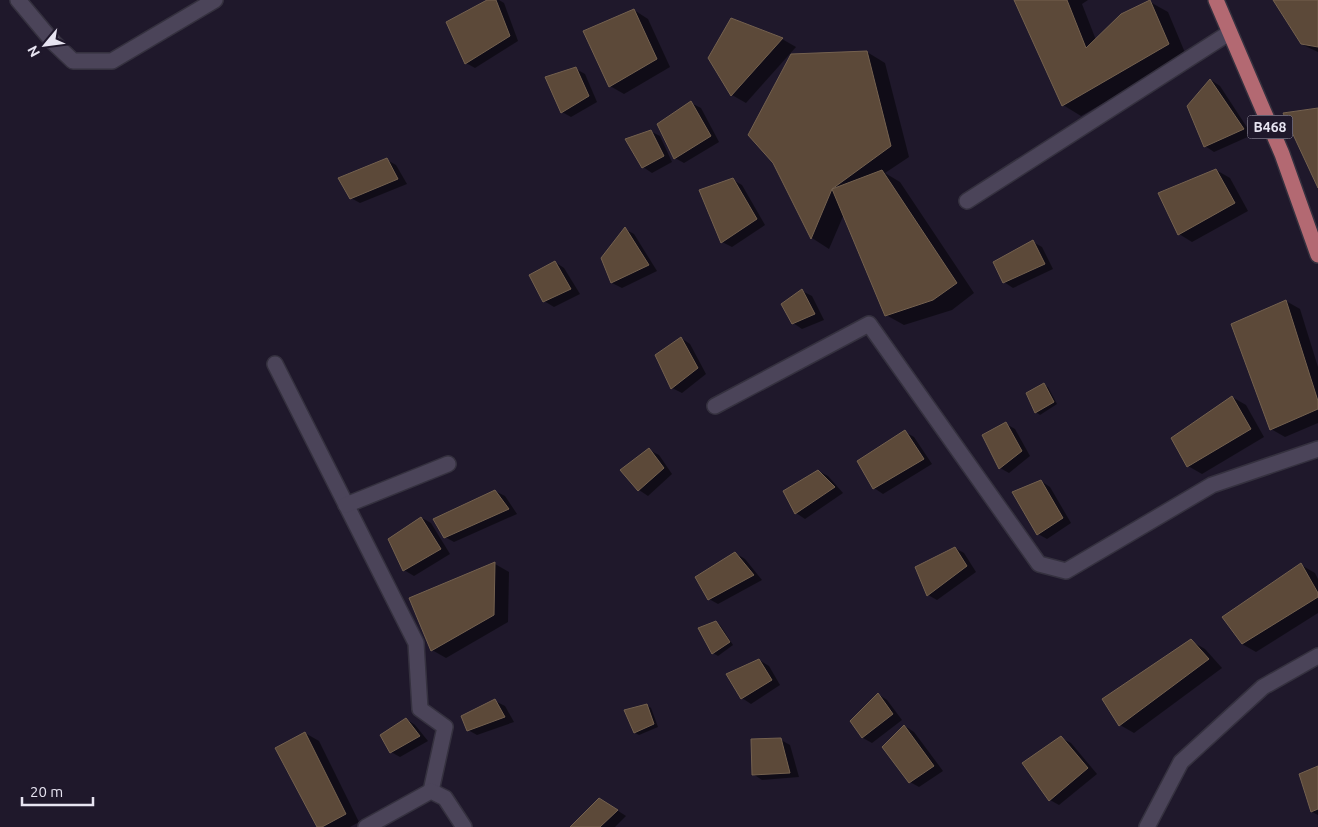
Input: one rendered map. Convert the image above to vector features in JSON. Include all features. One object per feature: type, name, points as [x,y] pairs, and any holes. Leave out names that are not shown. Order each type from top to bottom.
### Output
[{"type":"main road","name":"B468","points":[[1216,0],[1282,154],[1318,255]]},
{"type":"street","points":[[18,0],[54,43],[73,61],[112,61],[215,0]]},
{"type":"street","points":[[967,201],[1229,33]]},
{"type":"street","points":[[716,406],[869,324],[1039,564],[1066,571],[1212,485],[1318,449]]},
{"type":"street","points":[[275,364],[416,643],[420,709],[445,727],[430,791],[366,827]]},
{"type":"street","points":[[346,505],[448,464]]},
{"type":"street","points":[[1147,827],[1181,762],[1263,687],[1318,656]]},
{"type":"street","points":[[430,791],[445,798],[464,827]]},
{"type":"building","points":[[487,0],[496,0],[510,36],[465,64],[446,22]]},
{"type":"building","points":[[1014,0],[1067,0],[1086,48],[1121,14],[1150,0],[1169,44],[1062,106]]},
{"type":"building","points":[[1273,0],[1318,0],[1318,47],[1301,44]]},
{"type":"building","points":[[634,9],[657,59],[609,87],[583,31]]},
{"type":"building","points":[[731,18],[783,38],[731,96],[708,58]]},
{"type":"building","points":[[867,51],[891,146],[832,189],[811,239],[773,163],[748,135],[791,54]]},
{"type":"building","points":[[576,67],[589,96],[561,113],[545,77]]},
{"type":"building","points":[[1210,79],[1244,129],[1204,147],[1187,106]]},
{"type":"building","points":[[691,101],[711,136],[674,159],[657,124]]},
{"type":"building","points":[[1318,108],[1318,188],[1283,113]]},
{"type":"building","points":[[651,130],[664,156],[642,168],[625,139]]},
{"type":"building","points":[[387,158],[398,179],[350,199],[338,178]]},
{"type":"building","points":[[1216,169],[1235,203],[1178,235],[1158,193]]},
{"type":"building","points":[[882,170],[957,283],[933,300],[885,316],[832,189]]},
{"type":"building","points":[[733,178],[757,219],[721,243],[699,190]]},
{"type":"building","points":[[625,227],[649,265],[611,283],[601,258]]},
{"type":"building","points":[[1033,240],[1045,264],[1003,283],[993,262]]},
{"type":"building","points":[[555,261],[571,289],[543,302],[529,275]]},
{"type":"building","points":[[802,289],[815,314],[792,324],[781,304]]},
{"type":"building","points":[[1286,300],[1318,401],[1318,409],[1270,430],[1231,324]]},
{"type":"building","points":[[681,337],[698,368],[671,389],[655,355]]},
{"type":"building","points":[[1044,383],[1054,402],[1035,413],[1026,393]]},
{"type":"building","points":[[1232,396],[1251,429],[1187,467],[1171,438]]},
{"type":"building","points":[[1006,422],[1022,451],[999,469],[982,435]]},
{"type":"building","points":[[905,430],[924,459],[873,489],[857,461]]},
{"type":"building","points":[[649,448],[664,468],[638,491],[620,470]]},
{"type":"building","points":[[818,470],[835,487],[795,514],[783,491]]},
{"type":"building","points":[[1041,480],[1063,518],[1037,535],[1012,492]]},
{"type":"building","points":[[495,490],[509,509],[444,538],[433,519]]},
{"type":"building","points":[[421,517],[441,549],[403,571],[388,539]]},
{"type":"building","points":[[955,547],[967,566],[927,596],[915,567]]},
{"type":"building","points":[[735,552],[754,575],[708,600],[695,577]]},
{"type":"building","points":[[495,562],[494,615],[431,651],[409,598]]},
{"type":"building","points":[[1301,563],[1318,593],[1318,597],[1242,644],[1222,617]]},
{"type":"building","points":[[716,621],[730,642],[712,654],[698,628]]},
{"type":"building","points":[[1191,639],[1209,659],[1119,726],[1102,699]]},
{"type":"building","points":[[759,659],[772,680],[741,699],[726,674]]},
{"type":"building","points":[[878,693],[893,714],[862,738],[850,721]]},
{"type":"building","points":[[495,699],[505,717],[467,731],[461,716]]},
{"type":"building","points":[[647,704],[654,724],[634,733],[624,710]]},
{"type":"building","points":[[406,718],[420,736],[390,753],[380,735]]},
{"type":"building","points":[[904,725],[934,766],[909,783],[882,747]]},
{"type":"building","points":[[305,732],[346,814],[322,827],[317,827],[275,748]]},
{"type":"building","points":[[1061,736],[1088,768],[1049,801],[1022,763]]},
{"type":"building","points":[[781,738],[790,773],[752,775],[751,739]]},
{"type":"building","points":[[1318,766],[1318,809],[1311,812],[1299,774]]},
{"type":"building","points":[[599,798],[618,810],[600,827],[570,827]]}]
